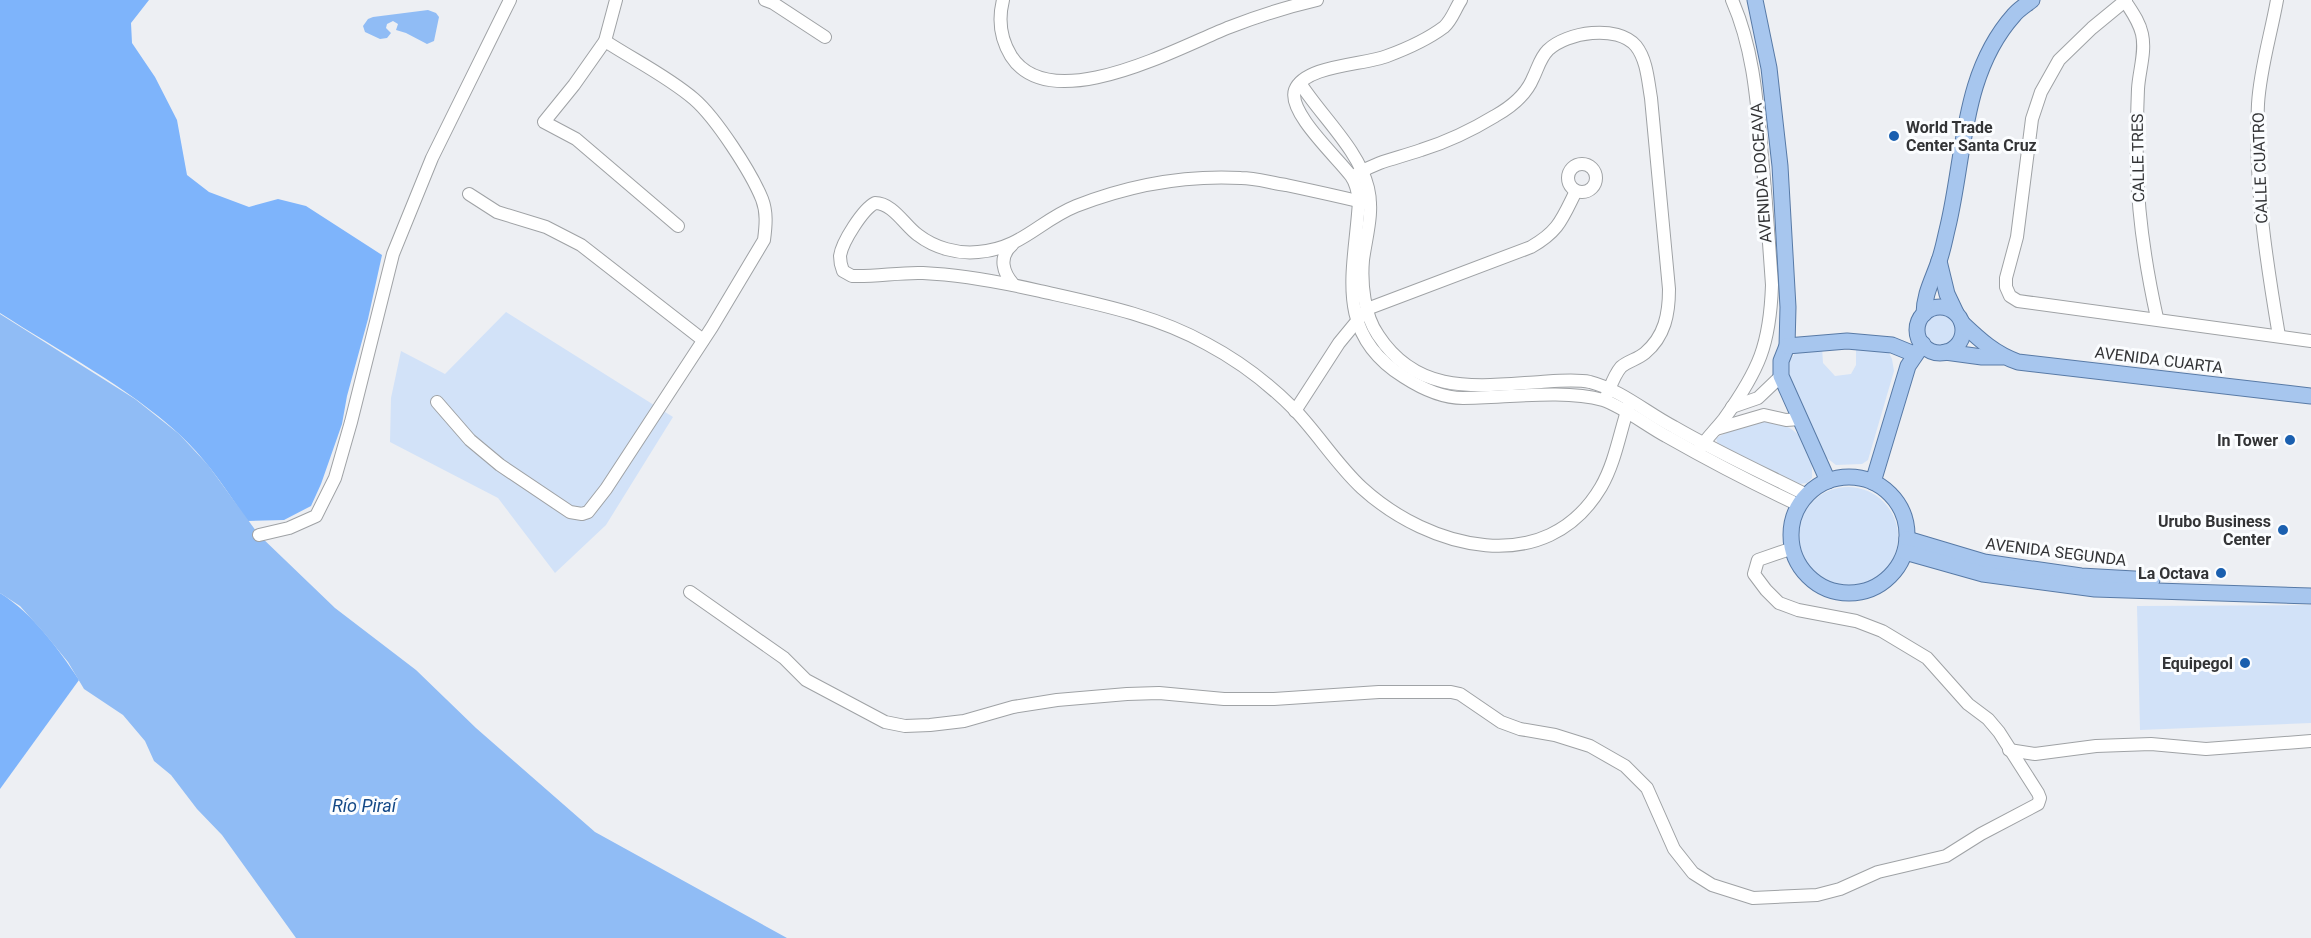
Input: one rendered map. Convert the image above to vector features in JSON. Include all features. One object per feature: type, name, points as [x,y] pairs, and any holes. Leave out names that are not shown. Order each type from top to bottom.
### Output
[{"type":"main road","name":"AVENIDA DOCEAVA","points":[[1755,0],[1775,102],[1788,307],[1787,346],[1781,361],[1780,376]]},
{"type":"main road","points":[[1873,482],[1908,366],[1918,349],[1918,327],[1924,314],[1924,301],[1939,261],[1955,194],[1967,113],[1978,77],[2003,30],[2015,14],[2031,0]]},
{"type":"main road","points":[[1787,346],[1847,341],[1945,352],[1952,349],[1961,338],[1959,318],[1947,294],[1939,261]]},
{"type":"main road","points":[[1924,314],[1940,307],[1959,318]]},
{"type":"main road","name":"AVENIDA CUARTA","points":[[1959,318],[1987,346],[2003,357],[2018,362],[2311,396]]},
{"type":"main road","name":"AVENIDA CUARTA","points":[[1945,352],[1982,357],[2003,357]]},
{"type":"main road","points":[[1780,376],[1828,481]]},
{"type":"main road","points":[[1843,477],[1873,482],[1885,489],[1898,506],[1906,525],[1906,546],[1897,567],[1886,580],[1872,589],[1847,593],[1823,587],[1809,577],[1799,564],[1792,548],[1793,519],[1803,500],[1828,481],[1843,477]]},
{"type":"main road","name":"AVENIDA SEGUNDA","points":[[1906,546],[1984,562],[2081,576],[2311,586]]},
{"type":"main road","name":"AVENIDA SEGUNDA","points":[[1906,546],[1983,574],[2072,586],[2311,596]]},
{"type":"street","points":[[259,535],[289,528],[316,516],[335,478],[393,254],[432,158],[510,0]]},
{"type":"street","points":[[616,0],[605,41],[544,122],[576,139],[678,226]]},
{"type":"street","points":[[765,0],[825,37]]},
{"type":"street","points":[[1003,0],[1000,12],[1000,31],[1011,55],[1027,72],[1052,81],[1111,75],[1147,63],[1239,23],[1317,0]]},
{"type":"street","points":[[1461,0],[1444,26],[1422,40],[1387,56],[1318,72],[1300,83],[1294,92],[1297,108],[1368,187],[1352,269],[1353,307],[1356,321],[1368,343],[1382,360],[1396,373],[1428,390],[1461,398],[1607,395]]},
{"type":"street","points":[[1701,448],[1757,369],[1772,306],[1756,89],[1750,55],[1740,18],[1732,0]]},
{"type":"street","name":"CALLE CUATRO","points":[[2277,0],[2258,102],[2260,206],[2279,336]]},
{"type":"street","points":[[2126,1],[2092,28],[2059,60],[2041,92],[2032,119],[2017,237],[2006,287],[2010,296],[2018,301],[2157,318],[2311,341]]},
{"type":"street","name":"CALLE TRES","points":[[2126,1],[2136,17],[2142,36],[2137,157],[2139,215],[2157,318]]},
{"type":"street","points":[[1357,174],[1385,159],[1420,151],[1456,136],[1512,106],[1533,79],[1539,63],[1561,40],[1579,34],[1594,33],[1624,37],[1635,45],[1641,54],[1651,98],[1669,309],[1665,326],[1656,341],[1646,352],[1621,368],[1607,395]]},
{"type":"street","points":[[437,402],[470,440],[500,465],[570,512],[582,514],[588,512],[606,489],[703,340],[764,240],[766,218],[762,200],[751,176],[695,100],[605,41]]},
{"type":"street","points":[[1014,285],[1006,275],[1003,261],[1006,250],[1054,218],[1082,204],[1120,191],[1212,177],[1243,178],[1365,203]]},
{"type":"street","points":[[1295,411],[1339,343],[1367,309],[1531,247],[1557,228],[1576,191]]},
{"type":"street","points":[[470,194],[496,212],[546,227],[581,245],[703,340]]},
{"type":"street","points":[[1012,245],[980,252],[954,251],[917,235],[885,205],[875,203],[864,212],[842,250],[840,258],[843,271],[852,276],[922,273],[983,278],[1099,303],[1158,320],[1207,344],[1245,368],[1295,411],[1351,477],[1404,520],[1439,536],[1475,545],[1497,547],[1541,538],[1562,528],[1586,507],[1610,469],[1628,408]]},
{"type":"street","points":[[1365,203],[1363,262],[1367,309],[1377,334],[1390,350],[1415,371],[1439,382],[1475,386],[1589,382],[1628,408],[1803,500]]},
{"type":"street","points":[[1732,407],[1758,398],[1780,376]]},
{"type":"street","points":[[1758,398],[1764,415]]},
{"type":"street","points":[[1716,429],[1764,415],[1786,420],[1800,419]]},
{"type":"street","points":[[690,592],[784,658],[806,680],[885,722],[905,726],[930,726],[964,721],[1013,707],[1057,700],[1127,694],[1159,693],[1224,699],[1274,699],[1379,692],[1460,694],[1501,722],[1520,729],[1555,735],[1590,746],[1625,766],[1647,788],[1674,849],[1693,873],[1712,885],[1753,898],[1817,895],[1840,889],[1878,872],[1946,856],[2038,804],[2040,798],[2038,793],[1988,719],[1968,704],[1927,658],[1882,631],[1856,621],[1798,610],[1779,603],[1766,590],[1754,574],[1758,560],[1792,548]]},
{"type":"street","points":[[2009,750],[2035,754],[2096,746],[2151,744],[2206,749],[2311,741]]},
{"type":"shaded area","points":[[0,0],[149,0],[131,23],[132,43],[155,77],[177,120],[187,175],[209,192],[249,207],[278,199],[306,206],[382,255],[342,424],[311,506],[284,520],[247,521],[207,464],[179,434],[159,417],[116,385],[0,313]]},
{"type":"shaded area","points":[[506,312],[673,417],[606,525],[555,573],[498,498],[390,442],[391,398],[401,351],[445,374]]},
{"type":"shaded area","points":[[1940,312],[1952,317],[1957,329],[1952,341],[1940,346],[1928,341],[1923,329],[1928,317]]},
{"type":"shaded area","points":[[1856,346],[1888,351],[1894,371],[1868,460],[1862,464],[1836,465],[1827,458],[1789,377],[1789,361],[1797,351],[1822,347],[1823,363],[1835,376],[1851,374],[1856,365]]},
{"type":"shaded area","points":[[1763,420],[1785,426],[1801,437],[1810,455],[1812,466],[1812,478],[1807,483],[1799,484],[1718,445],[1716,438]]},
{"type":"shaded area","points":[[1848,487],[1867,491],[1883,502],[1894,518],[1898,537],[1894,556],[1883,572],[1867,583],[1848,587],[1829,583],[1813,572],[1802,556],[1798,537],[1802,518],[1813,502],[1829,491]]},
{"type":"shaded area","points":[[0,593],[34,621],[79,680],[0,789]]},
{"type":"shaded area","points":[[2311,605],[2311,723],[2140,730],[2137,606]]},
{"type":"water","points":[[428,10],[439,17],[434,41],[427,44],[396,30],[398,24],[393,21],[387,24],[386,28],[391,33],[387,38],[380,39],[365,32],[363,26],[368,19],[373,17]]},
{"type":"water","name":"Río Piraí","points":[[0,314],[135,399],[179,434],[208,465],[259,535],[335,608],[416,670],[476,728],[595,832],[787,938],[296,938],[222,835],[197,809],[171,775],[154,761],[145,741],[123,715],[84,689],[68,662],[45,634],[20,606],[0,593]]},
{"type":"place","name":"World Trade Center Santa Cruz","points":[[1894,136]]},
{"type":"place","name":"In Tower","points":[[2290,440]]},
{"type":"place","name":"Urubo Business Center","points":[[2283,530]]},
{"type":"place","name":"La Octava","points":[[2221,573]]},
{"type":"place","name":"Equipegol","points":[[2245,663]]}]
